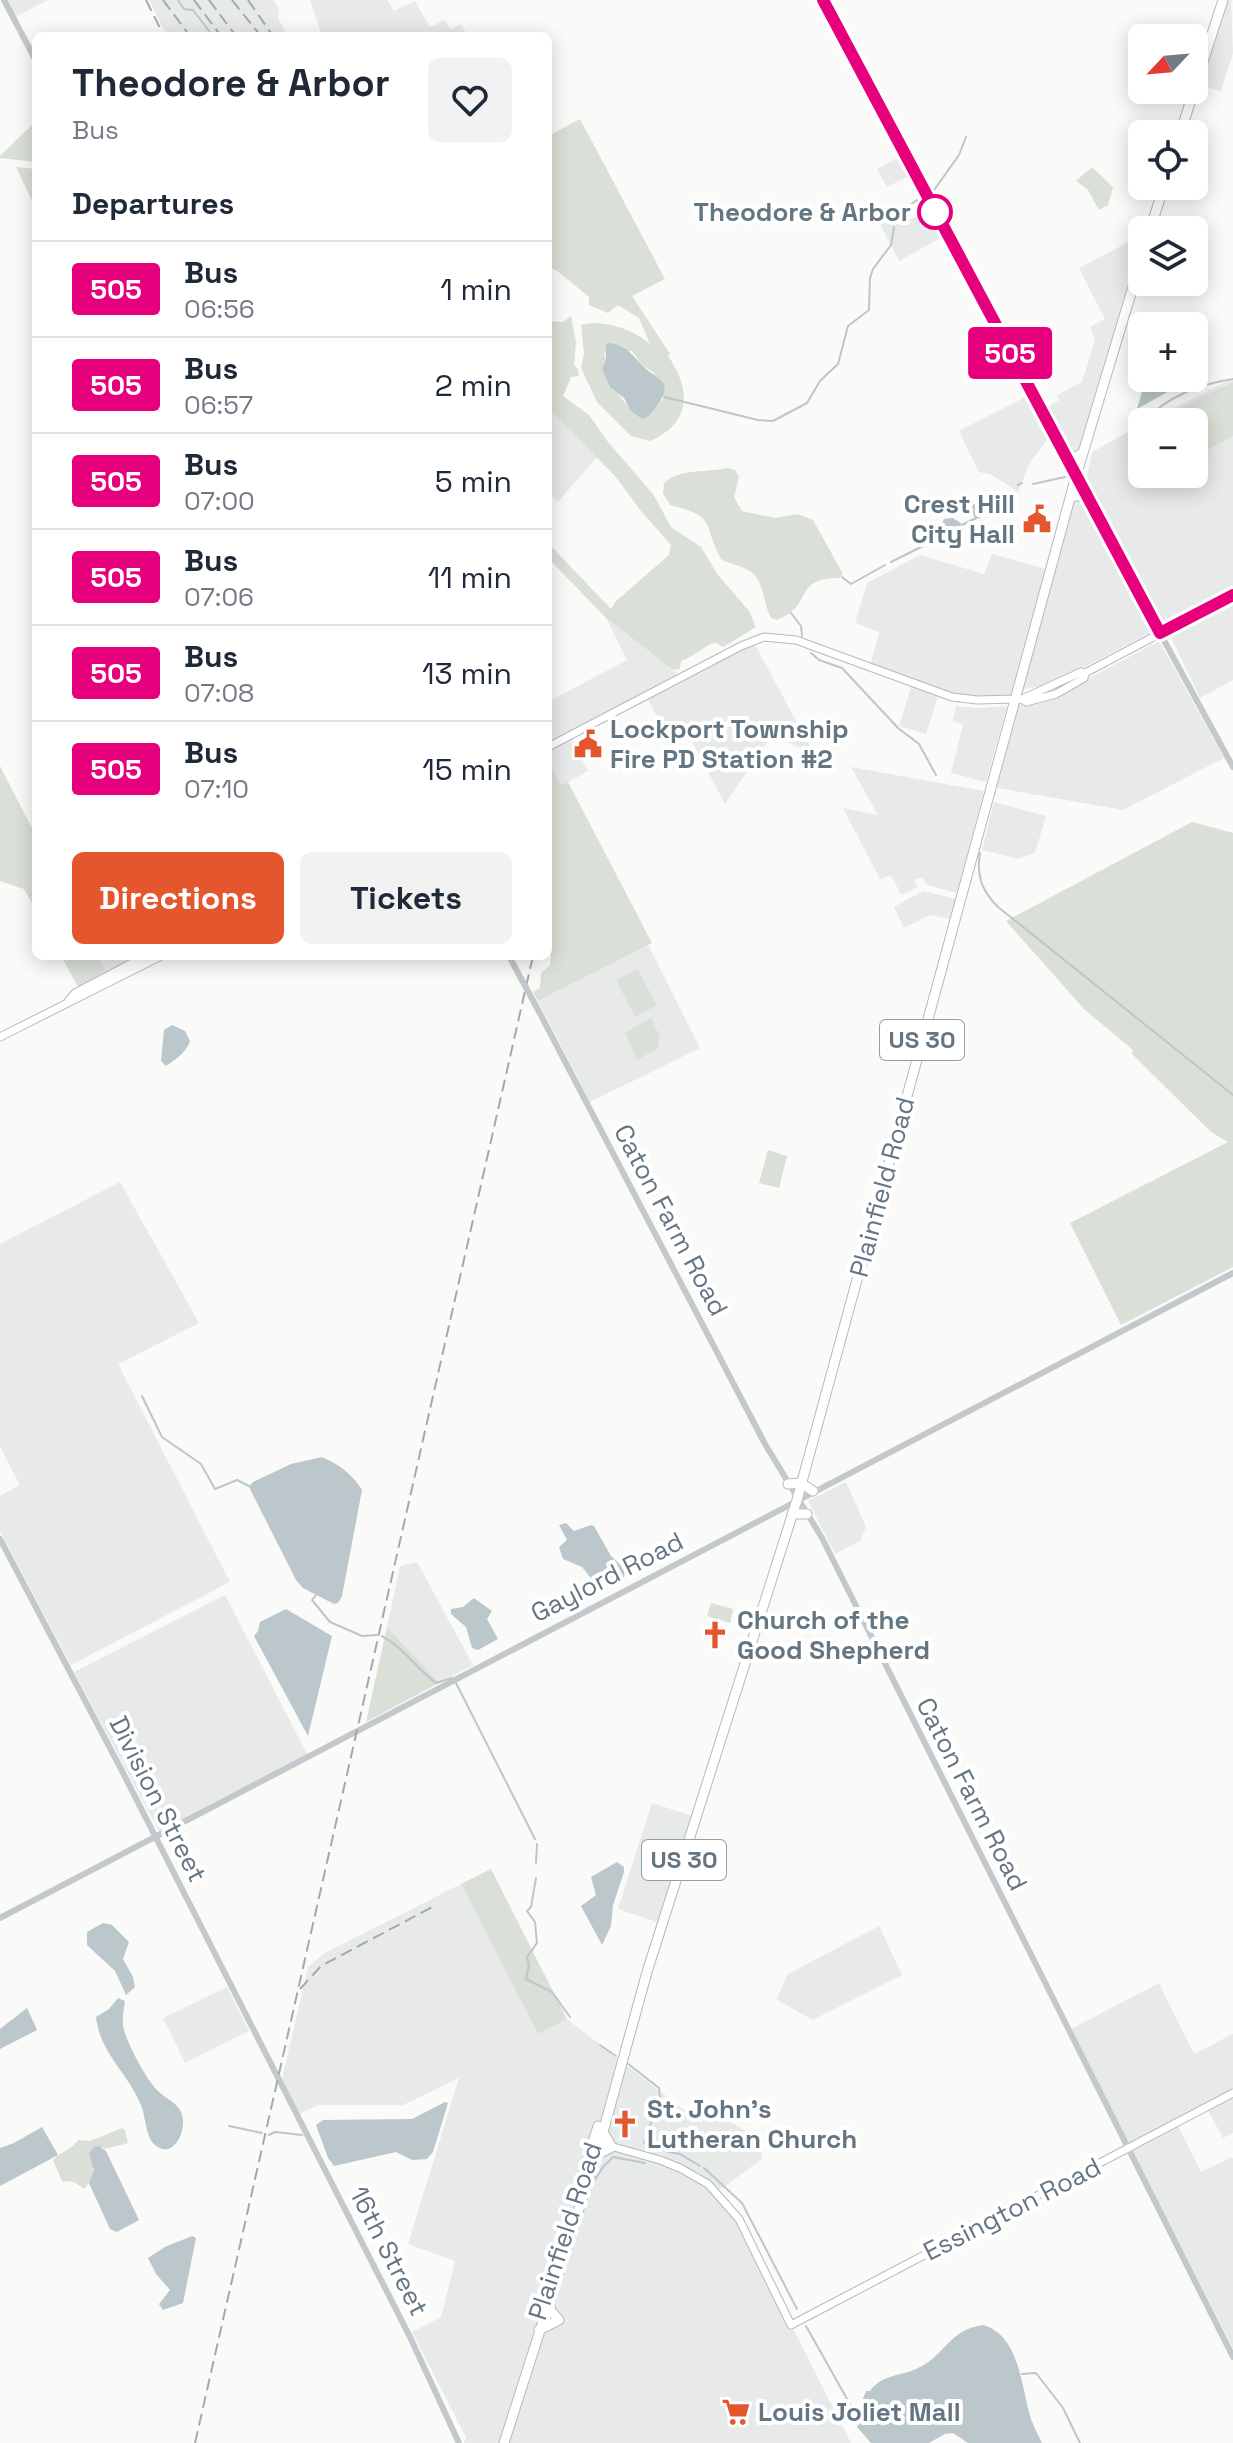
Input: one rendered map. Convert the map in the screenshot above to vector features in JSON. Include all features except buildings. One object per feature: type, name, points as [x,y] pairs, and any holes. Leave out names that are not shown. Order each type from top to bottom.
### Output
[{"type":"main road","points":[[823,0],[1160,633]]},
{"type":"main road","points":[[1208,47],[1223,0]]},
{"type":"main road","name":"Plainfield Road","points":[[504,2443],[596,2155],[597,2142],[603,2132],[633,2021],[797,1500],[1018,699],[1076,476],[1130,296]]},
{"type":"main road","points":[[1065,455],[1076,457],[1083,453]]},
{"type":"main road","points":[[1071,497],[1081,495],[1090,501]]},
{"type":"main road","points":[[552,745],[752,641],[781,637],[815,645],[952,697],[1018,699],[1026,702],[1056,694],[1084,678],[1085,673],[1233,595]]},
{"type":"main road","points":[[0,1037],[137,960]]},
{"type":"main road","points":[[68,1001],[78,1000],[153,960]]},
{"type":"main road","points":[[788,1484],[801,1483],[813,1491]]},
{"type":"main road","points":[[792,1514],[807,1514]]},
{"type":"main road","name":"Plainfield Road","points":[[498,2443],[597,2142],[628,2027],[633,2021]]},
{"type":"main road","name":"Essington Road","points":[[612,2147],[660,2160],[708,2184],[729,2206],[751,2237],[793,2324],[1233,2093]]},
{"type":"main road","points":[[603,2132],[612,2147]]},
{"type":"main road","points":[[597,2142],[612,2147]]},
{"type":"main road","points":[[596,2155],[612,2147]]},
{"type":"main road","points":[[539,2330],[559,2320],[551,2311],[549,2301]]},
{"type":"street","points":[[4,0],[32,53]]},
{"type":"street","points":[[1160,633],[1233,767]]},
{"type":"street","name":"Caton Farm Road","points":[[511,960],[788,1484],[826,1546],[1233,2357]]},
{"type":"street","name":"Gaylord Road","points":[[0,1918],[1233,1273]]},
{"type":"street","name":"Division Street","points":[[0,1539],[278,2079]]},
{"type":"street","name":"16th Street","points":[[278,2079],[414,2344],[459,2443]]},
{"type":"shaded area","points":[[6,0],[48,0],[15,17]]},
{"type":"shaded area","points":[[149,0],[273,0],[286,32],[166,32]]},
{"type":"shaded area","points":[[310,0],[387,0],[394,11],[415,1],[430,27],[445,20],[450,29],[461,24],[466,32],[321,32]]},
{"type":"shaded area","points":[[1231,0],[1233,53],[1221,91],[1208,87],[1208,59],[1226,1]]},
{"type":"shaded area","points":[[580,119],[665,279],[632,296],[670,354],[668,356],[681,381],[683,404],[680,415],[664,434],[650,441],[631,436],[597,402],[581,368],[584,354],[581,325],[598,323],[617,327],[650,344],[639,318],[618,305],[608,313],[589,305],[589,297],[552,268],[552,134]],"holes":[[[632,351],[642,365],[653,372],[664,397],[649,416],[642,419],[620,396],[602,369],[606,360],[604,353]]]},
{"type":"shaded area","points":[[32,125],[32,162],[0,156]]},
{"type":"shaded area","points":[[901,156],[911,175],[887,187],[877,169]]},
{"type":"shaded area","points":[[16,167],[32,169],[32,201]]},
{"type":"shaded area","points":[[1092,167],[1113,187],[1108,205],[1099,210],[1088,190],[1076,181]]},
{"type":"shaded area","points":[[929,211],[944,236],[899,261],[878,220],[904,222]]},
{"type":"shaded area","points":[[1128,242],[1128,295],[1076,456],[1071,459],[1044,409],[1059,400],[1057,395],[1082,382],[1095,340],[1090,327],[1105,319],[1079,268]]},
{"type":"shaded area","points":[[571,316],[576,342],[574,365],[579,376],[571,377],[563,396],[589,415],[653,494],[671,527],[701,547],[718,575],[749,611],[756,627],[723,647],[715,642],[710,644],[681,661],[680,669],[673,670],[606,618],[552,562],[552,547],[611,609],[669,555],[671,545],[615,476],[552,412],[552,321],[563,322]]},
{"type":"shaded area","points":[[606,344],[628,350],[662,381],[665,391],[662,398],[653,412],[642,419],[610,387],[602,369],[606,360]]},
{"type":"shaded area","points":[[1233,378],[1233,590],[1163,625],[1086,482],[1092,452],[1128,432],[1128,488],[1208,488],[1208,408],[1174,408]]},
{"type":"shaded area","points":[[1233,382],[1233,436],[1208,449],[1208,408],[1180,408]]},
{"type":"shaded area","points":[[1142,392],[1167,392],[1139,408]]},
{"type":"shaded area","points":[[1027,396],[1048,439],[1030,462],[1018,492],[992,475],[979,472],[959,431]]},
{"type":"shaded area","points":[[552,412],[597,457],[558,502],[552,497]]},
{"type":"shaded area","points":[[727,468],[735,470],[739,477],[734,497],[742,511],[775,518],[798,514],[813,520],[843,574],[839,578],[815,582],[789,614],[777,620],[771,618],[754,574],[722,560],[703,518],[670,505],[663,493],[664,483],[670,478]]},
{"type":"shaded area","points":[[1077,491],[1154,631],[1049,685],[1023,689]]},
{"type":"shaded area","points":[[979,501],[995,510],[975,520],[971,506]]},
{"type":"shaded area","points":[[953,518],[962,524],[940,539],[939,530],[944,519]]},
{"type":"shaded area","points":[[992,554],[1049,570],[1014,698],[992,700],[937,691],[870,666],[879,632],[855,623],[867,583],[920,555],[984,574]]},
{"type":"shaded area","points":[[1233,600],[1233,680],[1200,698],[1170,635]]},
{"type":"shaded area","points":[[606,618],[684,679],[754,643],[814,754],[772,735],[725,804],[682,722],[664,731],[646,695],[552,744],[552,700],[627,660]]},
{"type":"shaded area","points":[[1159,641],[1224,758],[1123,810],[992,787],[1015,705],[1055,696]]},
{"type":"shaded area","points":[[912,684],[939,693],[926,734],[899,726]]},
{"type":"shaded area","points":[[956,706],[1007,706],[986,782],[951,773],[963,724],[953,721]]},
{"type":"shaded area","points":[[570,736],[588,771],[561,786],[552,768],[552,746]]},
{"type":"shaded area","points":[[0,766],[32,828],[32,903],[24,889],[0,881]]},
{"type":"shaded area","points":[[851,767],[984,791],[957,893],[927,885],[922,877],[914,880],[918,887],[901,895],[891,875],[880,879],[843,808],[878,815]]},
{"type":"shaded area","points":[[552,768],[561,785],[568,782],[652,943],[538,1001],[533,992],[540,988],[541,973],[550,965]]},
{"type":"shaded area","points":[[994,802],[1046,816],[1035,853],[1018,859],[982,850]]},
{"type":"shaded area","points":[[1192,822],[1233,833],[1233,1267],[1121,1325],[1070,1223],[1228,1142],[1211,1132],[1132,1054],[1133,1050],[1084,1009],[1006,921]]},
{"type":"shaded area","points":[[923,891],[956,899],[950,919],[930,915],[904,928],[894,907]]},
{"type":"shaded area","points":[[648,945],[700,1048],[590,1102],[538,1001]]},
{"type":"shaded area","points":[[63,960],[100,960],[106,971],[78,987]]},
{"type":"shaded area","points":[[100,960],[134,960],[107,974]]},
{"type":"shaded area","points":[[637,969],[657,1005],[635,1017],[616,980]]},
{"type":"shaded area","points":[[651,1018],[660,1037],[657,1049],[637,1060],[625,1033]]},
{"type":"shaded area","points":[[172,1025],[185,1031],[190,1041],[183,1052],[166,1066],[161,1061],[164,1030]]},
{"type":"shaded area","points":[[768,1150],[787,1156],[779,1188],[759,1183]]},
{"type":"shaded area","points":[[120,1182],[199,1323],[118,1364],[230,1582],[71,1665],[0,1531],[0,1496],[20,1485],[0,1447],[0,1244]]},
{"type":"shaded area","points":[[322,1457],[345,1470],[362,1490],[342,1596],[334,1604],[303,1588],[296,1580],[249,1487],[253,1482],[291,1464]]},
{"type":"shaded area","points":[[846,1482],[866,1527],[860,1541],[835,1554],[808,1501]]},
{"type":"shaded area","points":[[566,1523],[574,1531],[594,1526],[611,1556],[625,1569],[624,1578],[598,1587],[582,1567],[563,1559],[559,1547],[567,1540],[559,1525]]},
{"type":"shaded area","points":[[417,1562],[473,1665],[439,1683],[387,1627],[400,1566]]},
{"type":"shaded area","points":[[225,1595],[307,1754],[161,1835],[74,1672]]},
{"type":"shaded area","points":[[474,1598],[492,1611],[487,1619],[498,1639],[478,1650],[472,1648],[466,1627],[451,1614],[451,1609],[463,1607]]},
{"type":"shaded area","points":[[711,1603],[733,1609],[730,1623],[707,1616]]},
{"type":"shaded area","points":[[286,1609],[332,1636],[308,1736],[254,1636],[260,1622]]},
{"type":"shaded area","points":[[387,1627],[439,1683],[366,1722]]},
{"type":"shaded area","points":[[652,1803],[693,1816],[659,1923],[618,1909]]},
{"type":"shaded area","points":[[617,1862],[624,1867],[624,1872],[613,1905],[611,1926],[602,1945],[581,1906],[596,1895],[591,1877]]},
{"type":"shaded area","points":[[491,1869],[567,2019],[538,2034],[461,1884]]},
{"type":"shaded area","name":"Louis Joliet Mall","points":[[461,1884],[538,2034],[567,2019],[701,2123],[711,2110],[759,2139],[762,2159],[714,2194],[744,2232],[851,2443],[464,2443],[466,2437],[412,2332],[441,2317],[455,2261],[408,2244],[459,2078],[403,2105],[318,2105],[299,2114],[282,2079],[308,1967],[323,1954]]},
{"type":"shaded area","points":[[103,1923],[112,1925],[129,1942],[123,1959],[135,1987],[126,1995],[115,1971],[87,1945],[87,1932]]},
{"type":"shaded area","points":[[879,1926],[902,1975],[813,2020],[779,2001],[777,1998],[788,1974]]},
{"type":"shaded area","points":[[1159,1983],[1194,2054],[1233,2034],[1233,2088],[1128,2143],[1071,2029]]},
{"type":"shaded area","points":[[227,1987],[249,2031],[185,2063],[163,2018]]},
{"type":"shaded area","points":[[118,1998],[125,2001],[123,2025],[137,2059],[152,2085],[178,2107],[183,2117],[178,2140],[168,2149],[161,2149],[151,2140],[140,2103],[108,2052],[99,2030],[96,2017],[109,2009]]},
{"type":"shaded area","points":[[27,2008],[37,2030],[0,2049],[0,2029]]},
{"type":"shaded area","points":[[1233,2095],[1233,2133],[1223,2138],[1207,2109]]},
{"type":"shaded area","points":[[448,2103],[433,2152],[427,2159],[412,2160],[396,2152],[334,2166],[316,2125],[323,2120],[412,2119]]},
{"type":"shaded area","points":[[1178,2126],[1201,2172],[1233,2159],[1233,2349],[1132,2151]]},
{"type":"shaded area","points":[[42,2127],[58,2155],[0,2186],[0,2148]]},
{"type":"shaded area","points":[[122,2128],[128,2143],[103,2147],[90,2157],[93,2174],[84,2189],[74,2182],[62,2181],[53,2160],[56,2157],[78,2140],[90,2141]]},
{"type":"shaded area","points":[[99,2146],[106,2151],[139,2220],[117,2232],[110,2229],[89,2183],[94,2170],[89,2154]]},
{"type":"shaded area","points":[[192,2236],[196,2238],[183,2303],[163,2310],[159,2304],[170,2290],[156,2274],[148,2258]]},
{"type":"shaded area","points":[[983,2325],[996,2331],[1012,2352],[1031,2419],[1042,2443],[968,2443],[953,2433],[929,2443],[871,2443],[857,2427],[860,2422],[857,2414],[866,2391],[887,2378],[929,2362],[962,2332]]},
{"type":"waterway","points":[[178,0],[184,9],[193,10],[210,32]]},
{"type":"waterway","points":[[932,193],[959,155],[966,137]]},
{"type":"waterway","points":[[899,213],[917,200]]},
{"type":"waterway","points":[[664,397],[773,421],[807,403],[820,381],[838,364],[848,326],[869,310],[870,278],[891,245],[894,227]]},
{"type":"waterway","points":[[1159,408],[1185,392],[1233,379]]},
{"type":"waterway","points":[[1033,484],[1065,477]]},
{"type":"waterway","points":[[1018,485],[1022,483]]},
{"type":"waterway","points":[[994,508],[1015,492]]},
{"type":"waterway","points":[[962,525],[974,519]]},
{"type":"waterway","points":[[891,562],[939,538]]},
{"type":"waterway","points":[[842,577],[851,584],[885,565]]},
{"type":"waterway","points":[[791,613],[801,626],[802,636]]},
{"type":"waterway","points":[[811,653],[819,660],[842,668],[898,728],[919,744],[936,775]]},
{"type":"waterway","points":[[980,853],[982,883],[998,907],[1233,1095]]},
{"type":"waterway","points":[[142,1396],[162,1437],[201,1464],[215,1489],[237,1480],[249,1486]]},
{"type":"waterway","points":[[316,1595],[312,1600],[330,1622],[362,1636],[377,1635]]},
{"type":"waterway","points":[[382,1636],[436,1683],[452,1678]]},
{"type":"waterway","points":[[456,1683],[535,1839]]},
{"type":"waterway","points":[[536,1863],[537,1844]]},
{"type":"waterway","points":[[536,1878],[531,1907],[527,1911],[535,1922],[537,1943],[527,1957],[526,1979],[552,1992],[570,2017]]},
{"type":"waterway","points":[[600,2045],[616,2056]]},
{"type":"waterway","points":[[627,2063],[659,2088],[660,2097],[644,2143],[664,2151]]},
{"type":"waterway","points":[[229,2126],[262,2133]]},
{"type":"waterway","points":[[269,2135],[275,2132],[302,2135]]},
{"type":"waterway","points":[[668,2152],[680,2154],[700,2166]]},
{"type":"waterway","points":[[592,2184],[613,2157],[645,2163]]},
{"type":"waterway","points":[[704,2168],[742,2203],[797,2309]]},
{"type":"waterway","points":[[806,2326],[860,2422]]},
{"type":"waterway","points":[[1022,2374],[1036,2373],[1063,2408],[1080,2443]]},
{"type":"railway","points":[[146,0],[162,32]]},
{"type":"railway","points":[[163,0],[187,32]]},
{"type":"railway","points":[[194,0],[218,32]]},
{"type":"railway","points":[[209,0],[233,32]]},
{"type":"railway","points":[[232,0],[258,32]]},
{"type":"railway","points":[[248,0],[270,32]]},
{"type":"railway","points":[[195,2443],[532,960]]},
{"type":"railway","points":[[300,1989],[321,1966],[436,1905]]},
{"type":"bus line","name":"505","points":[[823,0],[1160,633],[1233,595]]},
{"type":"place","name":"Theodore & Arbor","points":[[935,212]]},
{"type":"place","name":"Crest Hill City Hall","points":[[1037,519]]},
{"type":"place","name":"Lockport Township Fire PD Station #2","points":[[588,744]]},
{"type":"place","name":"Church of the Good Shepherd","points":[[715,1635]]},
{"type":"place","name":"St. John's Lutheran Church","points":[[625,2124]]},
{"type":"place","name":"Louis Joliet Mall","points":[[736,2412]]}]
